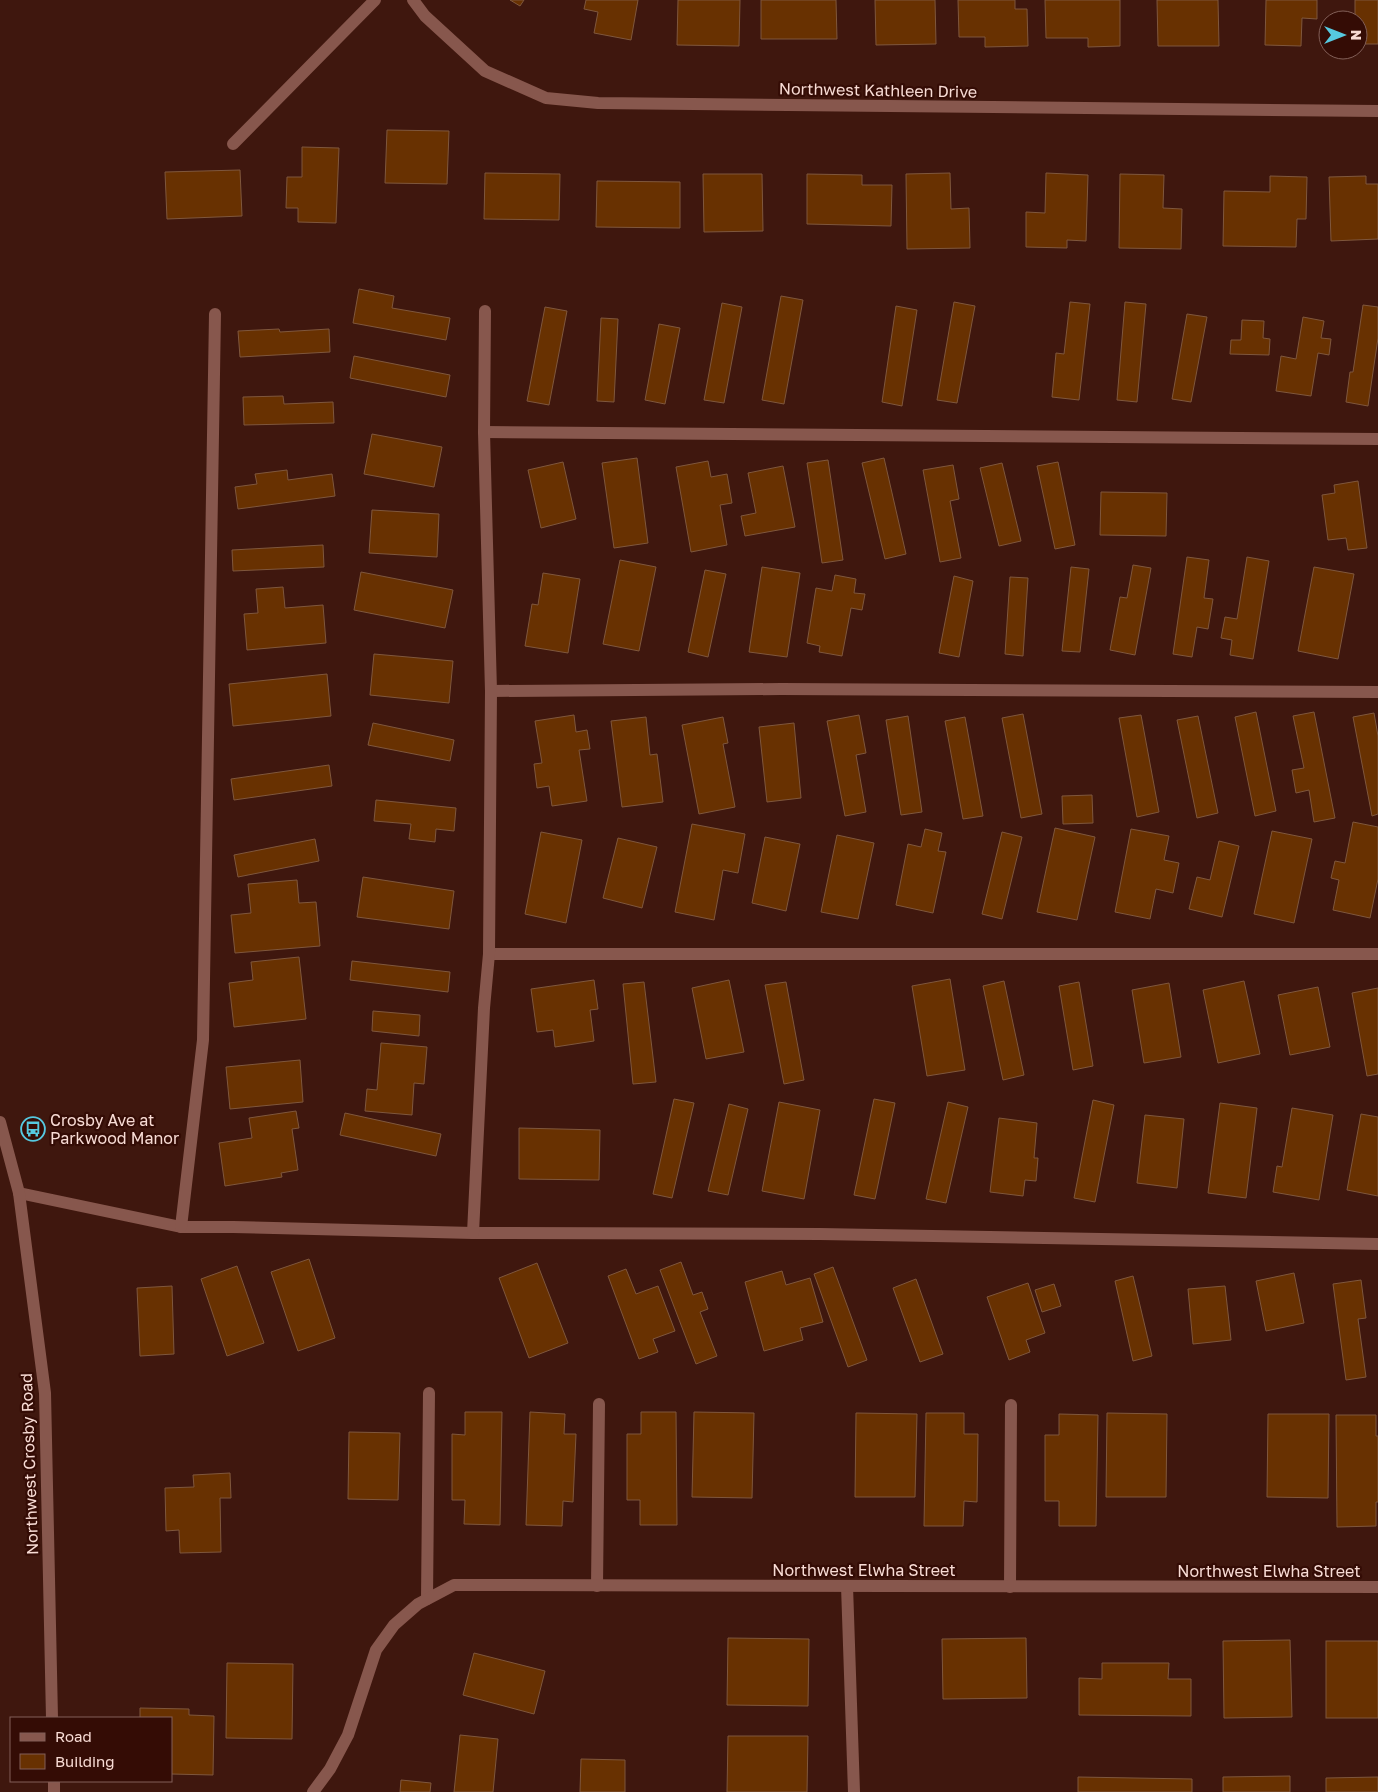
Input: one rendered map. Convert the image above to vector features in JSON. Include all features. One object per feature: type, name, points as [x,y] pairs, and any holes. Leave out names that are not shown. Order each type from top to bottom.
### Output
[{"type":"street","points":[[233,144],[375,0]]},
{"type":"street","name":"Northwest Kathleen Drive","points":[[413,0],[425,16],[485,71],[546,98],[598,103],[1378,111]]},
{"type":"street","points":[[473,1233],[484,1008],[489,954],[491,691],[484,432],[485,311]]},
{"type":"street","points":[[181,1227],[203,1040],[216,314]]},
{"type":"street","points":[[484,432],[1378,439]]},
{"type":"street","points":[[491,691],[781,689],[1378,692]]},
{"type":"street","points":[[489,954],[1378,954]]},
{"type":"street","name":"Northwest Crosby Road","points":[[0,1122],[19,1193],[46,1393],[52,1717]]},
{"type":"street","points":[[19,1193],[181,1227],[473,1233],[820,1234],[1378,1244]]},
{"type":"street","points":[[427,1599],[429,1393]]},
{"type":"street","points":[[597,1586],[599,1404]]},
{"type":"street","points":[[1010,1587],[1011,1405]]},
{"type":"street","name":"Northwest Elwha Street","points":[[313,1792],[330,1769],[348,1735],[376,1650],[394,1625],[418,1604],[454,1585],[1378,1587]]},
{"type":"street","points":[[847,1586],[854,1792]]},
{"type":"building","points":[[510,0],[524,0],[520,6]]},
{"type":"building","points":[[586,0],[638,0],[631,40],[594,33],[598,12],[584,9]]},
{"type":"building","points":[[678,0],[740,0],[739,46],[677,45]]},
{"type":"building","points":[[761,0],[836,0],[837,39],[761,39]]},
{"type":"building","points":[[875,0],[935,0],[936,44],[876,45]]},
{"type":"building","points":[[958,0],[1015,0],[1015,9],[1027,9],[1028,46],[985,47],[985,37],[959,37]]},
{"type":"building","points":[[1045,0],[1120,0],[1120,46],[1088,47],[1088,38],[1046,38]]},
{"type":"building","points":[[1157,0],[1218,0],[1219,46],[1158,46]]},
{"type":"building","points":[[1266,0],[1317,0],[1317,19],[1302,18],[1301,46],[1265,45]]},
{"type":"building","points":[[1355,0],[1378,0],[1378,44],[1368,44],[1368,10],[1355,10]]},
{"type":"building","points":[[387,130],[449,131],[447,184],[385,183]]},
{"type":"building","points":[[302,147],[339,148],[336,223],[298,222],[298,208],[286,208],[287,177],[302,177]]},
{"type":"building","points":[[240,170],[242,216],[167,219],[165,172]]},
{"type":"building","points":[[485,173],[560,174],[559,220],[484,219]]},
{"type":"building","points":[[950,173],[951,209],[969,208],[970,248],[907,249],[906,174]]},
{"type":"building","points":[[1046,173],[1088,175],[1086,241],[1067,240],[1067,248],[1026,247],[1026,212],[1045,213]]},
{"type":"building","points":[[703,174],[762,174],[763,231],[704,232]]},
{"type":"building","points":[[807,174],[862,175],[862,185],[892,185],[891,226],[807,224]]},
{"type":"building","points":[[1120,174],[1164,175],[1163,208],[1182,209],[1181,249],[1119,248]]},
{"type":"building","points":[[1270,176],[1307,177],[1306,219],[1297,219],[1296,247],[1223,246],[1224,191],[1270,192]]},
{"type":"building","points":[[1366,176],[1366,184],[1378,184],[1378,239],[1331,241],[1329,177]]},
{"type":"building","points":[[597,181],[680,182],[680,228],[596,227]]},
{"type":"building","points":[[359,289],[394,296],[392,308],[450,318],[446,340],[353,323]]},
{"type":"building","points":[[781,296],[803,300],[784,404],[762,400]]},
{"type":"building","points":[[954,302],[975,306],[957,403],[937,400]]},
{"type":"building","points":[[1070,302],[1090,304],[1079,400],[1052,397],[1056,353],[1064,354]]},
{"type":"building","points":[[1125,302],[1146,304],[1137,402],[1117,400]]},
{"type":"building","points":[[722,303],[742,307],[724,403],[704,400]]},
{"type":"building","points":[[1363,305],[1378,307],[1378,338],[1368,406],[1346,402],[1350,372],[1353,372]]},
{"type":"building","points":[[896,306],[917,310],[902,406],[882,402]]},
{"type":"building","points":[[545,307],[567,311],[549,405],[527,401]]},
{"type":"building","points":[[1187,314],[1207,317],[1191,402],[1172,399]]},
{"type":"building","points":[[1303,317],[1324,321],[1321,338],[1331,339],[1329,355],[1318,353],[1311,396],[1276,391],[1281,356],[1296,359]]},
{"type":"building","points":[[601,318],[618,319],[614,402],[597,401]]},
{"type":"building","points":[[1242,320],[1264,321],[1263,338],[1270,339],[1269,355],[1230,354],[1231,340],[1241,340]]},
{"type":"building","points":[[659,324],[680,328],[665,404],[645,400]]},
{"type":"building","points":[[279,329],[280,332],[329,329],[330,352],[240,357],[238,331]]},
{"type":"building","points":[[354,356],[450,375],[446,397],[350,378]]},
{"type":"building","points":[[283,396],[284,404],[333,402],[334,423],[244,425],[243,397]]},
{"type":"building","points":[[372,434],[442,447],[434,487],[364,474]]},
{"type":"building","points":[[637,458],[648,543],[614,548],[602,463]]},
{"type":"building","points":[[884,458],[906,554],[885,559],[862,463]]},
{"type":"building","points":[[828,460],[843,560],[822,563],[807,463]]},
{"type":"building","points":[[708,461],[711,477],[727,474],[732,503],[720,505],[727,545],[691,552],[676,467]]},
{"type":"building","points":[[563,462],[576,519],[541,528],[528,470]]},
{"type":"building","points":[[1058,462],[1075,545],[1055,549],[1037,466]]},
{"type":"building","points":[[1002,463],[1021,541],[999,546],[980,468]]},
{"type":"building","points":[[953,465],[959,499],[950,501],[961,558],[940,562],[923,470]]},
{"type":"building","points":[[783,466],[795,527],[745,536],[741,516],[756,513],[748,473]]},
{"type":"building","points":[[287,470],[288,480],[332,474],[335,496],[238,509],[235,487],[257,484],[255,474]]},
{"type":"building","points":[[1358,481],[1367,548],[1348,550],[1346,538],[1328,540],[1322,495],[1335,493],[1334,485]]},
{"type":"building","points":[[1101,492],[1167,493],[1166,536],[1100,535]]},
{"type":"building","points":[[372,510],[439,514],[437,557],[369,553]]},
{"type":"building","points":[[323,545],[324,567],[233,571],[232,550]]},
{"type":"building","points":[[1187,557],[1209,560],[1204,598],[1213,599],[1208,629],[1197,627],[1192,657],[1173,654]]},
{"type":"building","points":[[1247,557],[1269,561],[1253,659],[1230,655],[1232,640],[1221,638],[1225,617],[1237,619]]},
{"type":"building","points":[[620,560],[656,567],[639,651],[603,644]]},
{"type":"building","points":[[1133,565],[1151,568],[1135,655],[1110,650],[1120,597],[1127,598]]},
{"type":"building","points":[[762,567],[800,573],[787,657],[749,652]]},
{"type":"building","points":[[1071,567],[1089,569],[1080,652],[1062,651]]},
{"type":"building","points":[[1314,567],[1354,574],[1338,659],[1298,651]]},
{"type":"building","points":[[705,570],[726,574],[708,657],[688,652]]},
{"type":"building","points":[[361,572],[453,590],[445,628],[354,610]]},
{"type":"building","points":[[543,573],[580,579],[568,653],[525,646],[532,604],[538,605]]},
{"type":"building","points":[[835,575],[856,579],[854,593],[865,594],[862,610],[851,608],[842,656],[819,652],[820,646],[807,643],[816,588],[832,591]]},
{"type":"building","points":[[954,576],[973,581],[959,657],[939,653]]},
{"type":"building","points":[[1010,577],[1028,578],[1023,656],[1005,654]]},
{"type":"building","points":[[283,587],[285,608],[323,605],[326,643],[247,650],[244,614],[258,613],[256,589]]},
{"type":"building","points":[[374,654],[453,661],[449,703],[370,695]]},
{"type":"building","points":[[327,674],[331,716],[233,726],[229,684]]},
{"type":"building","points":[[1256,712],[1276,811],[1255,816],[1235,717]]},
{"type":"building","points":[[1314,712],[1335,818],[1314,822],[1309,790],[1296,793],[1292,770],[1304,768],[1293,716]]},
{"type":"building","points":[[1374,713],[1378,736],[1378,814],[1372,816],[1353,717]]},
{"type":"building","points":[[1023,714],[1042,814],[1021,818],[1002,718]]},
{"type":"building","points":[[574,715],[576,732],[587,730],[590,749],[579,750],[587,801],[552,806],[549,786],[537,788],[534,764],[542,763],[535,721]]},
{"type":"building","points":[[859,715],[866,753],[856,755],[866,812],[845,816],[827,721]]},
{"type":"building","points":[[1141,715],[1159,812],[1137,817],[1119,718]]},
{"type":"building","points":[[908,716],[922,812],[901,815],[886,720]]},
{"type":"building","points":[[1198,716],[1218,813],[1197,818],[1177,720]]},
{"type":"building","points":[[646,717],[650,755],[657,754],[663,802],[622,807],[611,721]]},
{"type":"building","points":[[723,717],[728,743],[723,744],[735,807],[699,814],[682,725]]},
{"type":"building","points":[[965,717],[983,816],[963,819],[945,721]]},
{"type":"building","points":[[373,723],[454,740],[450,761],[368,745]]},
{"type":"building","points":[[794,723],[801,798],[767,802],[759,727]]},
{"type":"building","points":[[329,765],[332,786],[234,800],[231,779]]},
{"type":"building","points":[[1092,795],[1093,823],[1063,824],[1062,796]]},
{"type":"building","points":[[376,800],[456,808],[454,831],[436,829],[435,842],[409,839],[411,824],[374,821]]},
{"type":"building","points":[[1353,822],[1378,827],[1378,879],[1370,918],[1333,910],[1339,880],[1331,878],[1335,861],[1345,863]]},
{"type":"building","points":[[692,824],[745,834],[738,873],[723,870],[714,920],[675,912]]},
{"type":"building","points":[[1055,828],[1095,837],[1077,920],[1037,912]]},
{"type":"building","points":[[925,829],[942,833],[938,851],[946,852],[933,913],[896,905],[908,844],[921,847]]},
{"type":"building","points":[[1131,829],[1169,836],[1164,860],[1179,863],[1173,893],[1156,889],[1150,919],[1115,912]]},
{"type":"building","points":[[1272,831],[1312,839],[1294,923],[1254,914]]},
{"type":"building","points":[[541,832],[582,840],[566,923],[525,914]]},
{"type":"building","points":[[1002,832],[1022,837],[1002,919],[982,914]]},
{"type":"building","points":[[837,835],[874,843],[858,919],[821,912]]},
{"type":"building","points":[[765,837],[800,844],[786,911],[752,903]]},
{"type":"building","points":[[618,838],[657,847],[642,908],[603,898]]},
{"type":"building","points":[[315,839],[319,861],[238,877],[234,855]]},
{"type":"building","points":[[1219,841],[1239,846],[1222,917],[1189,909],[1197,877],[1210,880]]},
{"type":"building","points":[[363,877],[454,891],[449,929],[357,917]]},
{"type":"building","points":[[297,880],[299,903],[316,902],[320,946],[235,953],[231,915],[251,913],[248,884]]},
{"type":"building","points":[[299,957],[306,1019],[234,1027],[229,983],[253,980],[251,962]]},
{"type":"building","points":[[352,961],[450,972],[448,992],[350,980]]},
{"type":"building","points":[[950,979],[965,1070],[927,1076],[912,986]]},
{"type":"building","points":[[594,980],[598,1009],[590,1010],[594,1041],[555,1047],[553,1030],[537,1032],[531,989]]},
{"type":"building","points":[[729,980],[744,1052],[706,1059],[692,988]]},
{"type":"building","points":[[1004,981],[1024,1075],[1003,1080],[983,986]]},
{"type":"building","points":[[1244,981],[1260,1054],[1218,1063],[1203,990]]},
{"type":"building","points":[[644,982],[656,1082],[633,1084],[623,984]]},
{"type":"building","points":[[786,982],[804,1080],[784,1084],[765,985]]},
{"type":"building","points":[[1079,982],[1093,1066],[1073,1070],[1059,986]]},
{"type":"building","points":[[1169,983],[1181,1057],[1144,1063],[1132,990]]},
{"type":"building","points":[[1318,987],[1330,1047],[1290,1055],[1278,995]]},
{"type":"building","points":[[1378,988],[1378,1074],[1367,1076],[1352,993]]},
{"type":"building","points":[[373,1011],[420,1015],[419,1036],[372,1031]]},
{"type":"building","points":[[381,1043],[427,1047],[424,1084],[414,1083],[412,1115],[365,1111],[367,1089],[377,1090]]},
{"type":"building","points":[[300,1060],[303,1102],[230,1109],[226,1067]]},
{"type":"building","points":[[674,1099],[694,1103],[672,1198],[653,1194]]},
{"type":"building","points":[[874,1099],[895,1103],[875,1199],[854,1195]]},
{"type":"building","points":[[1093,1100],[1114,1105],[1095,1202],[1074,1198]]},
{"type":"building","points":[[779,1102],[820,1110],[804,1199],[762,1191]]},
{"type":"building","points":[[948,1102],[968,1107],[946,1203],[926,1199]]},
{"type":"building","points":[[1220,1103],[1257,1108],[1246,1198],[1208,1193]]},
{"type":"building","points":[[729,1104],[748,1109],[728,1195],[708,1191]]},
{"type":"building","points":[[1292,1108],[1333,1115],[1319,1200],[1273,1192],[1277,1166],[1282,1167]]},
{"type":"building","points":[[296,1111],[299,1128],[292,1129],[298,1170],[281,1173],[282,1177],[225,1186],[219,1143],[252,1138],[249,1118]]},
{"type":"building","points":[[345,1113],[441,1134],[436,1156],[340,1135]]},
{"type":"building","points":[[1361,1114],[1378,1117],[1378,1196],[1347,1190]]},
{"type":"building","points":[[1145,1115],[1184,1119],[1177,1188],[1137,1183]]},
{"type":"building","points":[[999,1118],[1037,1123],[1034,1158],[1038,1158],[1036,1181],[1025,1180],[1023,1196],[990,1192]]},
{"type":"building","points":[[519,1128],[600,1130],[599,1180],[519,1179]]},
{"type":"building","points":[[309,1259],[335,1338],[298,1351],[271,1272]]},
{"type":"building","points":[[681,1262],[693,1295],[702,1292],[708,1309],[700,1312],[717,1356],[696,1364],[660,1270]]},
{"type":"building","points":[[537,1263],[568,1343],[529,1358],[499,1278]]},
{"type":"building","points":[[237,1266],[264,1343],[227,1356],[201,1279]]},
{"type":"building","points":[[833,1267],[867,1360],[848,1367],[814,1274]]},
{"type":"building","points":[[626,1269],[636,1294],[658,1286],[675,1331],[653,1339],[658,1352],[639,1359],[608,1276]]},
{"type":"building","points":[[782,1271],[786,1285],[810,1278],[823,1322],[800,1328],[803,1340],[764,1351],[745,1282]]},
{"type":"building","points":[[1294,1273],[1304,1323],[1266,1331],[1256,1281]]},
{"type":"building","points":[[1133,1276],[1152,1356],[1133,1361],[1115,1281]]},
{"type":"building","points":[[916,1279],[943,1354],[920,1362],[893,1288]]},
{"type":"building","points":[[1361,1280],[1366,1318],[1358,1319],[1366,1377],[1346,1380],[1333,1284]]},
{"type":"building","points":[[1028,1283],[1045,1333],[1026,1340],[1030,1352],[1009,1360],[987,1297]]},
{"type":"building","points":[[1054,1284],[1061,1306],[1042,1312],[1035,1290]]},
{"type":"building","points":[[172,1286],[174,1354],[140,1356],[137,1288]]},
{"type":"building","points":[[1225,1286],[1231,1340],[1193,1344],[1188,1289]]},
{"type":"building","points":[[465,1412],[502,1412],[500,1525],[464,1524],[465,1500],[452,1500],[452,1434],[465,1435]]},
{"type":"building","points":[[530,1412],[565,1414],[564,1434],[576,1434],[573,1502],[563,1501],[562,1526],[526,1525]]},
{"type":"building","points":[[641,1412],[676,1412],[677,1525],[640,1525],[640,1500],[627,1500],[627,1434],[641,1434]]},
{"type":"building","points":[[694,1412],[754,1413],[752,1498],[692,1497]]},
{"type":"building","points":[[856,1413],[917,1414],[915,1497],[855,1497]]},
{"type":"building","points":[[926,1413],[964,1413],[964,1434],[978,1434],[977,1502],[964,1501],[963,1526],[924,1526]]},
{"type":"building","points":[[1107,1413],[1167,1414],[1166,1497],[1106,1497]]},
{"type":"building","points":[[1059,1414],[1098,1415],[1096,1526],[1059,1526],[1059,1501],[1045,1501],[1045,1435],[1059,1435]]},
{"type":"building","points":[[1268,1414],[1329,1414],[1328,1498],[1267,1497]]},
{"type":"building","points":[[1336,1415],[1376,1415],[1376,1436],[1378,1436],[1378,1502],[1376,1502],[1376,1526],[1337,1527]]},
{"type":"building","points":[[349,1432],[400,1433],[398,1500],[348,1499]]},
{"type":"building","points":[[230,1473],[231,1498],[220,1498],[221,1552],[180,1553],[179,1530],[166,1531],[165,1488],[194,1487],[193,1475]]},
{"type":"building","points":[[728,1638],[809,1639],[808,1706],[727,1705]]},
{"type":"building","points":[[1026,1638],[1027,1698],[943,1699],[942,1639]]},
{"type":"building","points":[[1290,1640],[1292,1717],[1224,1718],[1223,1641]]},
{"type":"building","points":[[1326,1641],[1378,1641],[1378,1718],[1326,1718]]},
{"type":"building","points":[[474,1653],[545,1671],[534,1714],[463,1695]]},
{"type":"building","points":[[227,1663],[293,1664],[292,1739],[226,1738]]},
{"type":"building","points":[[1102,1663],[1169,1663],[1168,1679],[1191,1679],[1191,1716],[1079,1715],[1079,1678],[1102,1679]]},
{"type":"building","points":[[140,1708],[189,1709],[189,1715],[214,1716],[213,1775],[172,1774],[172,1717],[140,1717]]},
{"type":"building","points":[[460,1735],[498,1739],[493,1792],[454,1792]]},
{"type":"building","points":[[728,1736],[808,1736],[807,1792],[727,1792]]},
{"type":"building","points":[[581,1759],[625,1760],[625,1792],[580,1792]]},
{"type":"building","points":[[1290,1776],[1290,1792],[1223,1792],[1223,1777]]},
{"type":"building","points":[[1078,1777],[1192,1779],[1192,1792],[1078,1792]]},
{"type":"building","points":[[1378,1777],[1378,1792],[1326,1792],[1326,1778]]},
{"type":"building","points":[[401,1780],[431,1783],[430,1792],[400,1792]]},
{"type":"place","name":"Crosby Ave at Parkwood Manor","points":[[33,1129]]}]
